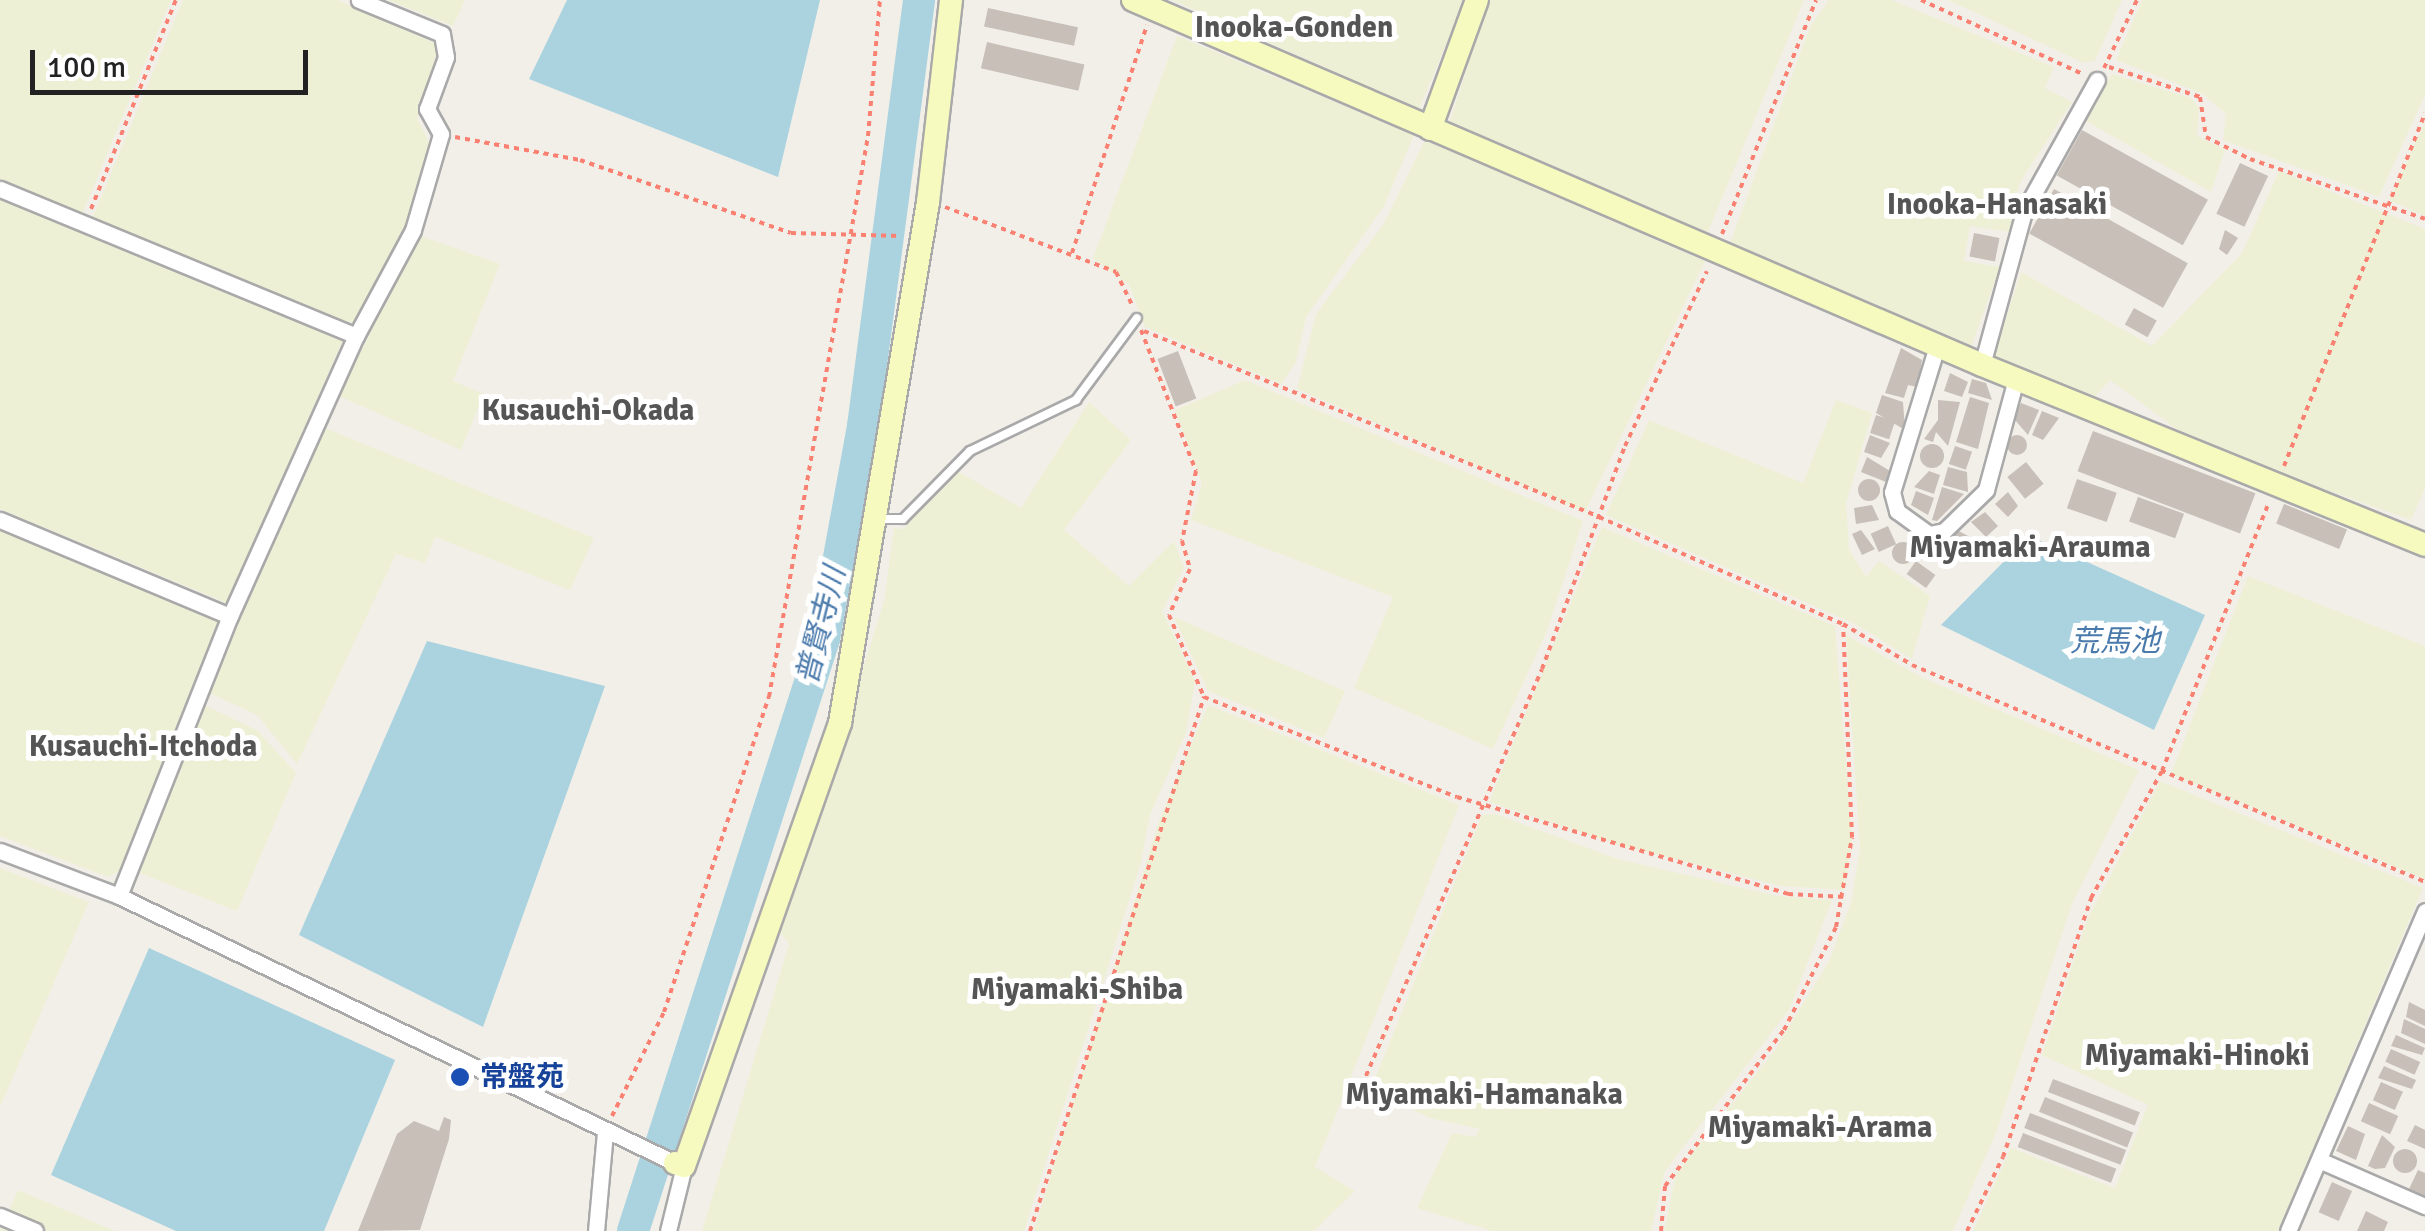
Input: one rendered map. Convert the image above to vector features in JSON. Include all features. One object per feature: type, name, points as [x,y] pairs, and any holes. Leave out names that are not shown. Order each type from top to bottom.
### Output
[{"type":"street","points":[[119,896],[230,616],[356,336],[413,230],[441,134],[427,109],[446,57],[442,34],[360,0]]},
{"type":"street","points":[[668,1231],[680,1164],[840,723],[878,518],[928,202],[951,0]]},
{"type":"street","points":[[1430,129],[1477,0]]},
{"type":"street","points":[[1149,4],[1937,346],[2425,545]]},
{"type":"street","points":[[1982,365],[2024,212],[2101,73]]},
{"type":"street","points":[[0,189],[84,227],[356,336]]},
{"type":"street","points":[[1937,346],[1892,492],[1896,512],[1929,534],[1944,531],[1986,490],[2016,379]]},
{"type":"street","points":[[0,520],[230,616]]},
{"type":"street","points":[[0,851],[119,896],[622,1141],[680,1164]]},
{"type":"street","points":[[2288,1231],[2425,911]]},
{"type":"street","points":[[596,1231],[605,1132]]},
{"type":"street","points":[[2319,1160],[2425,1206]]},
{"type":"street","points":[[0,1216],[35,1231]]},
{"type":"lane","points":[[878,518],[903,519],[970,451],[1076,400],[1137,318]]},
{"type":"path","points":[[84,227],[176,0]]},
{"type":"path","points":[[605,1132],[664,1012],[769,697],[868,136],[880,0]]},
{"type":"path","points":[[1362,1085],[1479,799],[1542,669],[1599,517],[1715,251],[1816,0]]},
{"type":"path","points":[[1921,0],[2101,73],[2200,97],[2206,137],[2425,219]]},
{"type":"path","points":[[2101,73],[2137,0]]},
{"type":"path","points":[[1072,254],[1149,4]]},
{"type":"path","points":[[1968,1231],[2003,1157],[2091,898],[2162,770],[2385,203],[2425,113]]},
{"type":"path","points":[[441,134],[580,160],[791,233],[860,230],[906,237]]},
{"type":"path","points":[[928,202],[1116,272],[1196,471],[1182,542],[1190,568],[1169,615],[1204,696],[1030,1231]]},
{"type":"path","points":[[1141,330],[1599,517],[1843,624],[1912,665],[2425,882]]},
{"type":"path","points":[[1660,1231],[1665,1186],[1784,1030],[1845,896],[1852,837],[1843,624]]},
{"type":"path","points":[[1204,696],[1479,799],[1656,859],[1788,894],[1845,896]]},
{"type":"green space","points":[[0,0],[171,0],[81,217],[0,179]]},
{"type":"green space","points":[[183,0],[338,0],[439,45],[417,118],[434,152],[399,248],[356,323],[315,315],[92,219]]},
{"type":"green space","points":[[388,0],[465,0],[453,26]]},
{"type":"green space","points":[[1172,0],[1465,0],[1419,109]]},
{"type":"green space","points":[[1488,0],[1804,0],[1706,237],[1449,125]]},
{"type":"green space","points":[[1829,0],[1892,0],[2054,67],[2045,88],[2072,102],[2019,184],[2010,232],[1970,226],[1964,261],[2000,267],[1970,350],[1730,243],[1810,27]]},
{"type":"green space","points":[[1948,0],[2122,0],[2095,61],[2084,63]]},
{"type":"green space","points":[[2142,0],[2425,0],[2425,95],[2379,197],[2223,140],[2226,114],[2201,93],[2116,60]]},
{"type":"green space","points":[[1177,36],[1414,135],[1384,206],[1306,317],[1296,362],[1281,384],[1145,327],[1129,285],[1093,258]]},
{"type":"green space","points":[[2112,74],[2191,98],[2199,108],[2197,136],[2225,150],[2211,192],[2084,120]]},
{"type":"green space","points":[[2425,122],[2425,216],[2389,200]]},
{"type":"green space","points":[[1425,140],[1705,261],[1585,512],[1297,389],[1316,314],[1383,225]]},
{"type":"green space","points":[[2279,171],[2425,229],[2425,488],[2411,520],[2196,443],[2110,380],[2090,402],[1993,358],[2021,272],[2152,346],[2242,253]]},
{"type":"green space","points":[[0,195],[343,340],[227,603],[0,509]]},
{"type":"green space","points":[[418,235],[500,264],[453,381],[484,394],[461,450],[339,396]]},
{"type":"green space","points":[[1245,380],[1583,521],[1547,631],[1493,749],[1354,688],[1393,597],[1191,520],[1202,483],[1175,410]]},
{"type":"green space","points":[[1836,400],[1872,413],[1846,504],[1849,549],[1866,577],[1879,561],[1930,596],[1912,659],[1855,624],[1606,515],[1649,420],[1803,483]]},
{"type":"green space","points":[[1089,402],[1131,440],[1064,530],[1129,586],[1174,541],[1184,568],[1162,611],[1195,681],[1186,733],[1150,815],[1141,863],[1024,1231],[702,1231],[789,944],[780,932],[884,601],[894,528],[904,529],[954,469],[1021,508]]},
{"type":"green space","points":[[325,428],[594,538],[570,590],[435,537],[425,563],[396,554],[297,764],[257,715],[207,692]]},
{"type":"green space","points":[[0,527],[220,622],[125,868],[108,877],[0,836]]},
{"type":"green space","points":[[1602,527],[1835,626],[1852,840],[1844,890],[1781,886],[1619,845],[1489,802]]},
{"type":"green space","points":[[2248,576],[2425,646],[2425,879],[2171,774]]},
{"type":"green space","points":[[1174,617],[1345,691],[1324,738],[1208,691]]},
{"type":"green space","points":[[1846,635],[1923,678],[2139,770],[2072,904],[1996,1133],[1953,1231],[1664,1231],[1676,1174],[1775,1050],[1829,961],[1851,903],[1860,849]]},
{"type":"green space","points":[[204,705],[257,730],[296,773],[237,911],[137,872]]},
{"type":"green space","points":[[1208,705],[1459,805],[1315,1167],[1355,1191],[1314,1231],[1034,1231],[1159,821]]},
{"type":"green space","points":[[2160,781],[2423,888],[2278,1231],[1973,1231],[2011,1148],[2115,1188],[2148,1105],[2042,1055],[2088,918]]},
{"type":"green space","points":[[1495,814],[1618,859],[1777,896],[1832,900],[1789,1010],[1665,1171],[1651,1231],[1492,1231],[1417,1208],[1452,1133],[1475,1137],[1480,1129],[1430,1118],[1371,1088],[1482,815]]},
{"type":"green space","points":[[0,868],[89,902],[0,1107]]},
{"type":"green space","points":[[18,1190],[115,1231],[0,1231]]},
{"type":"water","points":[[567,0],[820,0],[778,177],[529,79]]},
{"type":"water","name":"荒馬池","points":[[2029,536],[2205,615],[2154,730],[1941,625]]},
{"type":"water","points":[[427,641],[605,686],[483,1027],[299,935]]},
{"type":"water","points":[[149,948],[395,1060],[324,1231],[176,1231],[51,1175]]},
{"type":"building","points":[[988,8],[1078,27],[1074,46],[984,27]]},
{"type":"building","points":[[987,42],[1084,64],[1078,91],[981,68]]},
{"type":"building","points":[[2082,130],[2208,200],[2183,245],[2057,175]]},
{"type":"building","points":[[2240,163],[2268,176],[2244,227],[2216,214]]},
{"type":"building","points":[[2054,189],[2188,263],[2163,308],[2029,234]]},
{"type":"building","points":[[2225,230],[2238,238],[2227,255],[2219,249]]},
{"type":"building","points":[[1974,233],[2000,238],[1995,262],[1969,257]]},
{"type":"building","points":[[2134,308],[2157,321],[2148,337],[2125,325]]},
{"type":"building","points":[[1901,348],[1922,360],[1917,387],[1908,385],[1904,398],[1885,393]]},
{"type":"building","points":[[1178,351],[1196,399],[1176,406],[1157,359]]},
{"type":"building","points":[[1950,373],[1968,382],[1962,397],[1944,391]]},
{"type":"building","points":[[1972,379],[1986,383],[1992,400],[1968,393]]},
{"type":"building","points":[[1882,395],[1903,402],[1905,430],[1876,413]]},
{"type":"building","points":[[1970,397],[1989,403],[1978,449],[1956,442]]},
{"type":"building","points":[[1938,400],[1960,402],[1948,446],[1936,432],[1933,442],[1924,439],[1938,420]]},
{"type":"building","points":[[2021,403],[2039,410],[2028,435],[2014,419]]},
{"type":"building","points":[[2042,411],[2059,418],[2043,440],[2032,435]]},
{"type":"building","points":[[1876,415],[1895,421],[1889,439],[1870,433]]},
{"type":"building","points":[[2093,431],[2255,493],[2240,533],[2078,471]]},
{"type":"building","points":[[1870,435],[1890,443],[1881,458],[1864,452]]},
{"type":"building","points":[[2017,435],[2027,445],[2017,455],[2007,445]]},
{"type":"building","points":[[1932,444],[1944,456],[1932,468],[1920,456]]},
{"type":"building","points":[[1955,446],[1972,452],[1966,470],[1949,464]]},
{"type":"building","points":[[1867,457],[1890,471],[1886,482],[1861,472]]},
{"type":"building","points":[[2026,462],[2044,484],[2025,499],[2007,477]]},
{"type":"building","points":[[1948,467],[1967,472],[1968,492],[1943,485]]},
{"type":"building","points":[[1929,471],[1940,475],[1934,494],[1914,487]]},
{"type":"building","points":[[1865,479],[1873,479],[1880,490],[1873,501],[1865,501],[1858,494],[1858,486]]},
{"type":"building","points":[[2077,479],[2117,493],[2107,522],[2067,508]]},
{"type":"building","points":[[1942,487],[1964,494],[1937,521],[1932,520]]},
{"type":"building","points":[[1916,491],[1934,498],[1928,515],[1911,505]]},
{"type":"building","points":[[2008,492],[2018,506],[2008,517],[1995,504]]},
{"type":"building","points":[[2138,497],[2184,514],[2175,538],[2129,521]]},
{"type":"building","points":[[2284,504],[2347,529],[2339,549],[2276,523]]},
{"type":"building","points":[[1872,505],[1879,520],[1856,524],[1854,508]]},
{"type":"building","points":[[1985,512],[1998,526],[1986,537],[1971,522]]},
{"type":"building","points":[[1888,526],[1896,544],[1879,552],[1871,534]]},
{"type":"building","points":[[1861,530],[1875,549],[1862,555],[1852,534]]},
{"type":"building","points":[[1957,530],[1981,543],[1966,556],[1949,537]]},
{"type":"building","points":[[1903,542],[1911,545],[1911,561],[1903,564],[1895,561],[1892,553],[1895,545]]},
{"type":"building","points":[[1916,561],[1935,575],[1926,588],[1907,574]]},
{"type":"building","points":[[2409,1002],[2425,1010],[2425,1026],[2406,1017]]},
{"type":"building","points":[[2404,1019],[2425,1029],[2425,1044],[2401,1033]]},
{"type":"building","points":[[2396,1035],[2425,1048],[2422,1055],[2391,1046]]},
{"type":"building","points":[[2391,1049],[2420,1062],[2415,1075],[2385,1062]]},
{"type":"building","points":[[2384,1066],[2416,1080],[2412,1089],[2378,1078]]},
{"type":"building","points":[[2053,1079],[2140,1112],[2135,1125],[2048,1092]]},
{"type":"building","points":[[2381,1082],[2403,1092],[2395,1110],[2373,1100]]},
{"type":"building","points":[[2045,1097],[2133,1133],[2127,1147],[2039,1112]]},
{"type":"building","points":[[2369,1103],[2398,1116],[2390,1134],[2361,1121]]},
{"type":"building","points":[[2030,1113],[2126,1150],[2120,1165],[2024,1128]]},
{"type":"building","points":[[444,1117],[451,1120],[449,1139],[420,1230],[358,1231],[397,1134],[414,1121],[439,1131]]},
{"type":"building","points":[[2415,1125],[2425,1130],[2425,1149],[2407,1141]]},
{"type":"building","points":[[2348,1126],[2365,1134],[2356,1160],[2336,1151]]},
{"type":"building","points":[[2023,1133],[2116,1169],[2111,1183],[2018,1147]]},
{"type":"building","points":[[2382,1135],[2395,1147],[2385,1168],[2375,1169],[2368,1166]]},
{"type":"building","points":[[2405,1149],[2414,1152],[2414,1170],[2405,1173],[2396,1170],[2393,1161],[2396,1152]]},
{"type":"building","points":[[2418,1170],[2425,1173],[2425,1196],[2409,1189]]},
{"type":"building","points":[[2332,1182],[2352,1191],[2339,1221],[2319,1212]]},
{"type":"building","points":[[2366,1211],[2388,1222],[2384,1231],[2357,1231]]},
{"type":"waterway","name":"普賢寺川","points":[[633,1231],[824,639],[863,426],[919,0]]},
{"type":"place","name":"常盤苑","points":[[460,1077]]},
{"type":"district","name":"Inooka-Gonden","points":[[1294,28]]},
{"type":"district","name":"Inooka-Hanasaki","points":[[1997,205]]},
{"type":"district","name":"Kusauchi-Okada","points":[[588,411]]},
{"type":"district","name":"Miyamaki-Arauma","points":[[2030,548]]},
{"type":"district","name":"Kusauchi-Itchoda","points":[[143,747]]},
{"type":"district","name":"Miyamaki-Shiba","points":[[1077,990]]},
{"type":"district","name":"Miyamaki-Hinoki","points":[[2197,1056]]},
{"type":"district","name":"Miyamaki-Hamanaka","points":[[1484,1095]]},
{"type":"district","name":"Miyamaki-Arama","points":[[1820,1128]]}]
